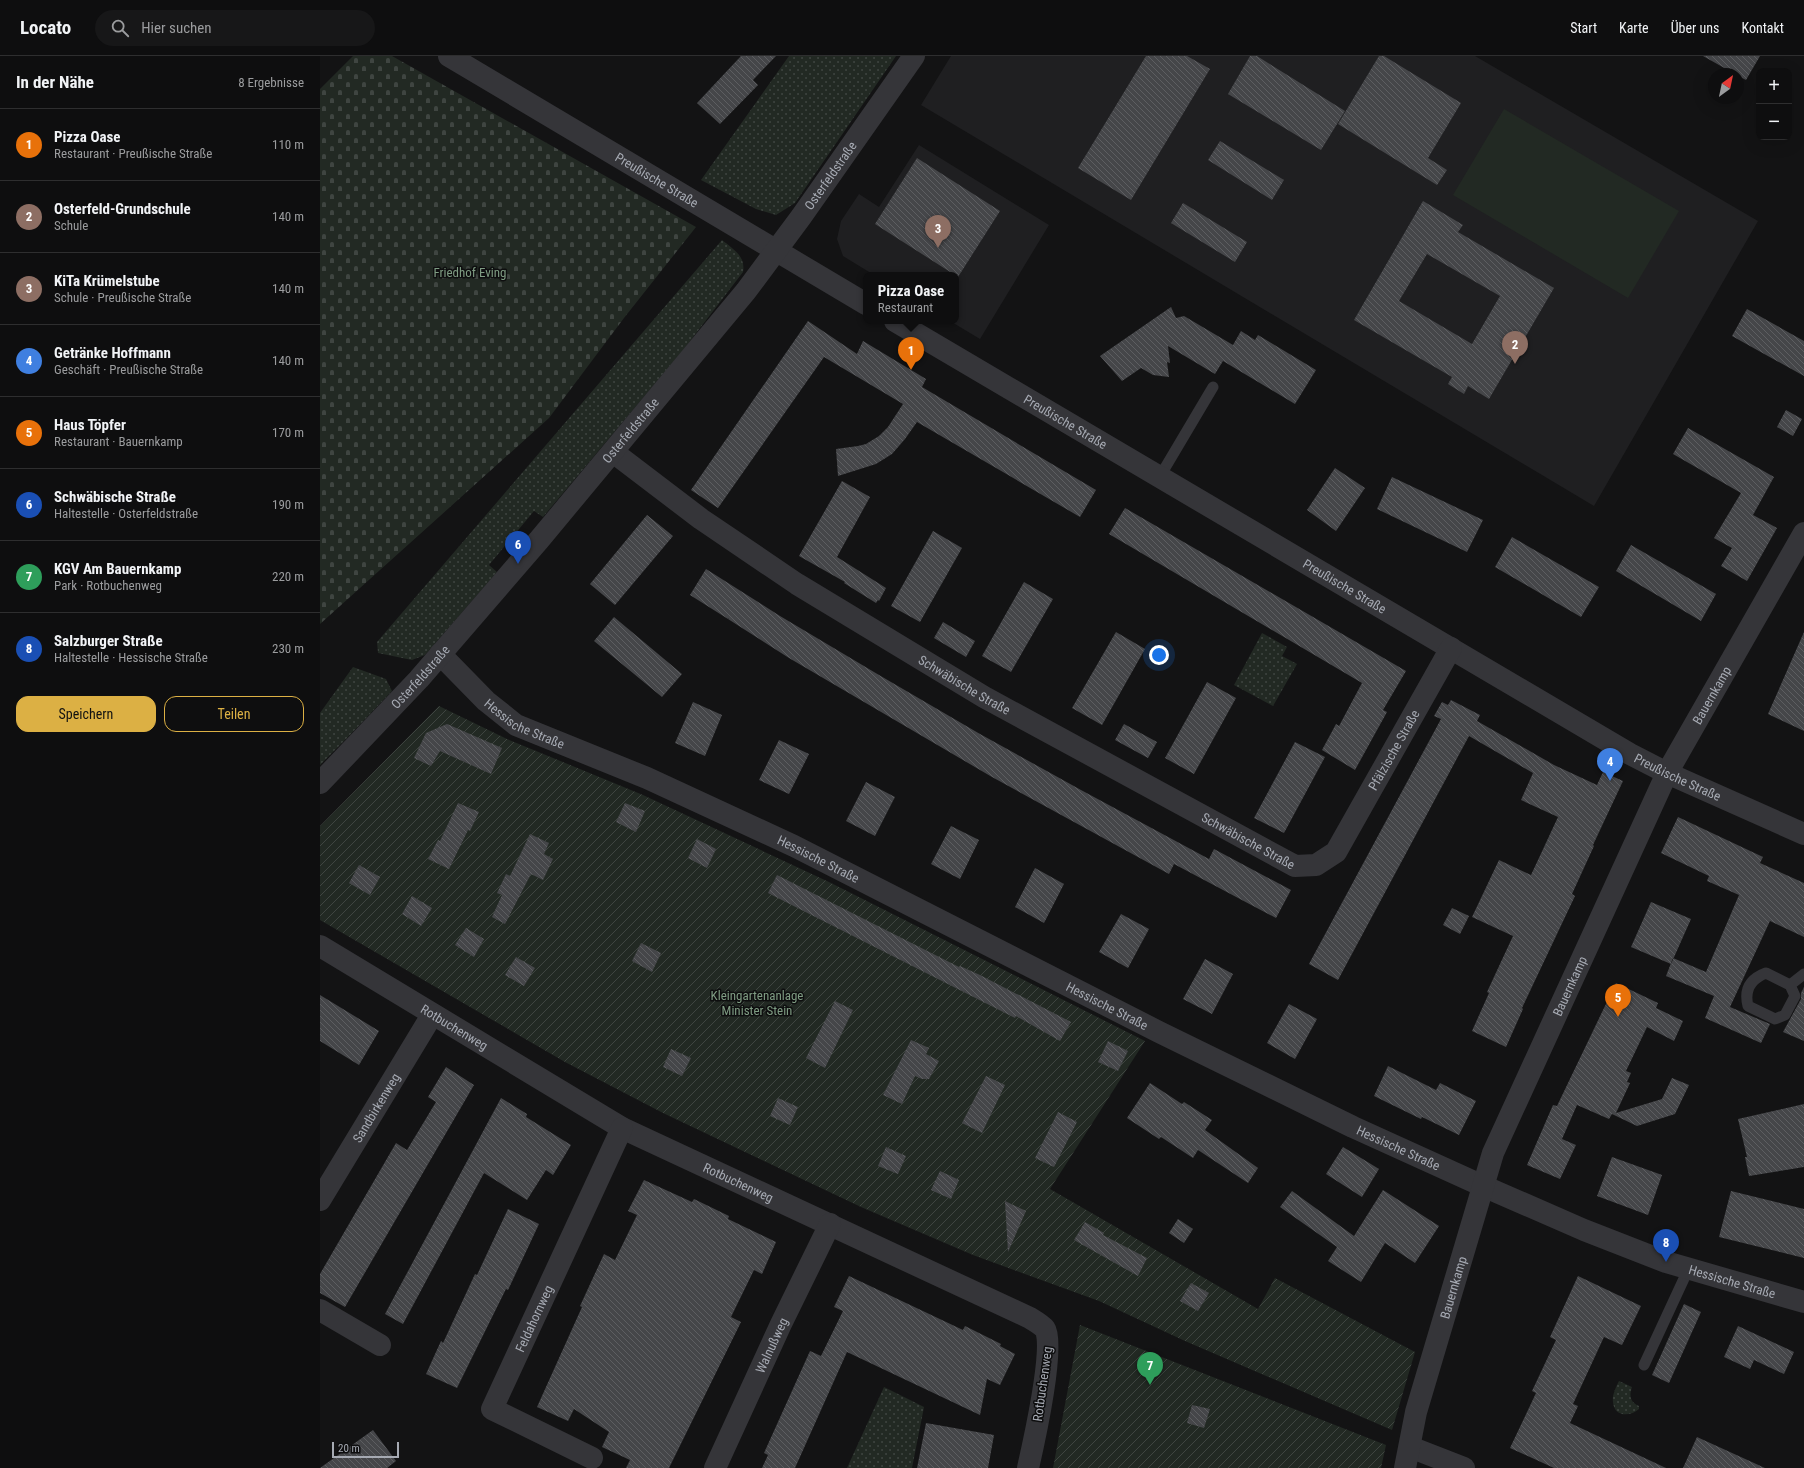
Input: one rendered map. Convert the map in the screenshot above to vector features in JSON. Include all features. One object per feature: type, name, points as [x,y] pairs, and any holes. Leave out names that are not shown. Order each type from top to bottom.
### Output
[{"type":"street","name":"Preußische Straße","points":[[449,56],[863,302]]},
{"type":"street","name":"Osterfeldstraße","points":[[320,783],[394,706],[527,554],[746,291],[914,56]]},
{"type":"street","name":"Preußische Straße","points":[[900,324],[1159,478],[1630,754],[1667,773],[1804,834]]},
{"type":"street","name":"Schwäbische Straße","points":[[613,452],[701,519],[797,584],[984,697],[1094,758],[1295,866],[1316,865],[1336,852]]},
{"type":"street","name":"Bauernkamp","points":[[1405,1468],[1416,1412],[1496,1146],[1667,773],[1804,532]]},
{"type":"street","name":"Pfälzische Straße","points":[[1336,852],[1451,648]]},
{"type":"street","name":"Hessische Straße","points":[[440,654],[486,701],[516,725],[647,778],[794,846],[1159,1032],[1353,1127],[1584,1230],[1688,1270],[1804,1302]]},
{"type":"street","name":"Rotbuchenweg","points":[[320,946],[432,1015],[622,1128],[1030,1318],[1045,1329],[1049,1340],[1045,1380],[1028,1468]]},
{"type":"street","name":"Sandbirkenweg","points":[[320,1200],[432,1015]]},
{"type":"street","name":"Feldahornweg","points":[[592,1458],[492,1409],[622,1128]]},
{"type":"street","name":"Walnußweg","points":[[715,1468],[780,1324],[830,1224]]},
{"type":"street","points":[[320,1310],[380,1345]]},
{"type":"street","points":[[1410,1447],[1464,1468]]},
{"type":"lane","points":[[1159,478],[1213,387]]},
{"type":"lane","points":[[1766,973],[1790,985],[1794,996],[1785,1016],[1775,1019],[1748,1006],[1745,995],[1755,977],[1766,973]]},
{"type":"lane","points":[[1790,985],[1804,974]]},
{"type":"lane","points":[[1644,1365],[1688,1270]]},
{"type":"shaded area","points":[[951,56],[1475,56],[1758,221],[1594,506],[921,105]]},
{"type":"shaded area","points":[[919,145],[1049,225],[980,339],[955,324],[959,324],[959,272],[869,272],[843,256],[837,239],[841,221],[859,194],[879,207]]},
{"type":"green space","name":"Friedhof Eving","points":[[353,56],[392,56],[696,227],[624,318],[549,418],[320,624],[320,89]]},
{"type":"green space","points":[[789,56],[896,56],[795,203],[776,215],[756,209],[701,180]]},
{"type":"green space","points":[[1504,109],[1679,211],[1628,298],[1453,195]]},
{"type":"green space","points":[[722,240],[741,257],[743,262],[743,272],[684,349],[543,517],[534,511],[489,565],[497,572],[425,655],[412,660],[378,653],[377,642]]},
{"type":"green space","points":[[1262,633],[1287,647],[1282,656],[1297,664],[1273,706],[1234,685]]},
{"type":"green space","points":[[353,667],[386,679],[392,691],[320,765],[320,713]]},
{"type":"green space","name":"Kleingartenanlage Minister Stein","points":[[439,706],[507,739],[643,795],[829,882],[1145,1041],[1050,1189],[1258,1309],[1275,1278],[1415,1352],[1392,1430],[1185,1341],[1099,1301],[973,1255],[861,1207],[663,1113],[565,1062],[320,920],[320,826]]},
{"type":"green space","points":[[1080,1325],[1386,1445],[1381,1468],[1053,1468]]},
{"type":"green space","points":[[1619,1381],[1632,1387],[1632,1401],[1639,1406],[1639,1409],[1635,1412],[1623,1414],[1616,1411],[1613,1397]]},
{"type":"green space","points":[[884,1387],[924,1407],[912,1468],[847,1468]]},
{"type":"building","points":[[741,56],[776,56],[753,80],[758,85],[720,124],[697,103]]},
{"type":"building","points":[[1146,56],[1187,56],[1210,69],[1131,200],[1078,168]]},
{"type":"building","points":[[1250,56],[1257,56],[1345,111],[1321,150],[1228,94]]},
{"type":"building","points":[[1379,56],[1384,56],[1461,103],[1428,158],[1447,170],[1437,185],[1338,124]]},
{"type":"building","points":[[1703,56],[1760,56],[1746,80],[1744,79],[1744,68],[1724,68]]},
{"type":"building","points":[[1220,141],[1284,180],[1272,200],[1208,160]]},
{"type":"building","points":[[917,158],[1000,211],[959,275],[959,272],[950,272],[875,224]]},
{"type":"building","points":[[1423,201],[1463,225],[1458,232],[1554,288],[1489,399],[1468,386],[1464,394],[1448,384],[1452,377],[1354,320]],"holes":[[[1427,254],[1500,296],[1472,344],[1399,301]]]},
{"type":"building","points":[[1183,203],[1247,242],[1235,262],[1171,223]]},
{"type":"building","points":[[1171,307],[1176,318],[1184,316],[1233,345],[1241,331],[1255,340],[1258,335],[1316,370],[1295,404],[1223,361],[1215,374],[1168,346],[1170,363],[1167,362],[1169,377],[1153,375],[1141,368],[1122,381],[1100,356]]},
{"type":"building","points":[[1747,309],[1804,341],[1804,376],[1732,336]]},
{"type":"building","points":[[808,321],[857,354],[863,341],[926,379],[922,387],[1096,490],[1080,517],[917,422],[892,454],[876,464],[838,476],[836,449],[866,444],[879,436],[888,427],[903,404],[824,357],[718,508],[691,490]]},
{"type":"building","points":[[1786,410],[1802,419],[1793,436],[1777,427]]},
{"type":"building","points":[[1688,428],[1774,477],[1753,515],[1777,528],[1747,581],[1721,566],[1732,548],[1714,538],[1741,493],[1673,454]]},
{"type":"building","points":[[1335,468],[1365,488],[1336,531],[1307,510]]},
{"type":"building","points":[[1392,477],[1483,520],[1467,552],[1377,509]]},
{"type":"building","points":[[842,481],[870,497],[837,557],[886,588],[879,601],[878,600],[876,603],[844,583],[845,582],[799,556]]},
{"type":"building","points":[[1125,508],[1406,671],[1383,710],[1387,712],[1355,770],[1322,750],[1336,724],[1339,726],[1362,683],[1109,534]]},
{"type":"building","points":[[647,515],[673,536],[615,605],[590,584]]},
{"type":"building","points":[[933,531],[962,548],[920,622],[891,606]]},
{"type":"building","points":[[1512,537],[1599,587],[1581,617],[1495,567]]},
{"type":"building","points":[[1631,545],[1716,594],[1701,621],[1616,571]]},
{"type":"building","points":[[706,569],[780,616],[879,675],[980,734],[1081,790],[1209,859],[1214,849],[1291,890],[1276,918],[1174,864],[1169,874],[992,777],[789,658],[690,595]]},
{"type":"building","points":[[1024,582],[1053,599],[1011,672],[982,656]]},
{"type":"building","points":[[614,617],[682,674],[662,697],[594,641]]},
{"type":"building","points":[[943,622],[975,641],[966,657],[934,638]]},
{"type":"building","points":[[1116,632],[1145,649],[1102,725],[1072,708]]},
{"type":"building","points":[[1804,632],[1804,731],[1768,714]]},
{"type":"building","points":[[1207,682],[1236,698],[1194,774],[1165,758]]},
{"type":"building","points":[[1451,700],[1480,715],[1477,721],[1554,765],[1597,785],[1603,772],[1623,781],[1572,894],[1575,896],[1522,1008],[1523,1009],[1506,1047],[1472,1031],[1489,993],[1487,992],[1513,936],[1472,917],[1499,860],[1531,875],[1558,817],[1521,800],[1533,773],[1469,736],[1338,980],[1309,964],[1441,719],[1434,716],[1442,702],[1448,705]]},
{"type":"building","points":[[693,702],[722,715],[705,756],[675,743]]},
{"type":"building","points":[[447,724],[502,748],[491,774],[440,751],[431,766],[414,758],[426,733]]},
{"type":"building","points":[[1124,724],[1157,742],[1148,758],[1115,740]]},
{"type":"building","points":[[779,740],[809,754],[789,794],[759,780]]},
{"type":"building","points":[[1295,742],[1325,757],[1284,833],[1254,818]]},
{"type":"building","points":[[866,782],[895,797],[875,836],[846,821]]},
{"type":"building","points":[[458,803],[479,812],[470,831],[468,830],[449,869],[428,859],[438,840],[440,841]]},
{"type":"building","points":[[625,803],[645,811],[636,832],[616,822]]},
{"type":"building","points":[[1678,817],[1763,857],[1760,863],[1804,883],[1804,937],[1770,921],[1730,1007],[1770,1024],[1761,1043],[1705,1018],[1714,996],[1666,976],[1673,958],[1706,972],[1739,895],[1707,881],[1709,876],[1661,853]]},
{"type":"building","points":[[951,826],[979,840],[960,879],[931,864]]},
{"type":"building","points":[[530,834],[549,843],[544,854],[553,859],[543,880],[531,874],[505,924],[492,917],[502,895],[497,893],[506,874],[510,876]]},
{"type":"building","points":[[697,839],[716,849],[707,868],[688,858]]},
{"type":"building","points":[[359,865],[380,877],[370,895],[349,883]]},
{"type":"building","points":[[1035,868],[1064,884],[1044,923],[1015,907]]},
{"type":"building","points":[[777,875],[959,967],[960,966],[980,975],[1071,1022],[1060,1041],[1016,1016],[1015,1018],[768,893]]},
{"type":"building","points":[[412,896],[432,908],[421,926],[402,914]]},
{"type":"building","points":[[1651,902],[1691,919],[1671,964],[1631,947]]},
{"type":"building","points":[[1452,908],[1469,916],[1460,934],[1443,925]]},
{"type":"building","points":[[1121,914],[1149,929],[1128,968],[1099,952]]},
{"type":"building","points":[[466,928],[484,939],[474,957],[455,945]]},
{"type":"building","points":[[641,943],[661,953],[652,972],[632,961]]},
{"type":"building","points":[[516,957],[535,968],[524,986],[505,975]]},
{"type":"building","points":[[1205,959],[1233,974],[1212,1014],[1183,999]]},
{"type":"building","points":[[1616,983],[1658,1003],[1656,1008],[1683,1021],[1674,1041],[1647,1027],[1626,1071],[1631,1073],[1627,1082],[1630,1083],[1616,1113],[1662,1099],[1672,1078],[1689,1085],[1675,1114],[1637,1126],[1612,1114],[1609,1119],[1577,1105],[1562,1139],[1576,1145],[1560,1179],[1527,1165],[1553,1105],[1557,1106]]},
{"type":"building","points":[[1804,987],[1804,1041],[1783,1032],[1801,999],[1801,993]]},
{"type":"building","points":[[320,995],[379,1031],[359,1065],[320,1041]]},
{"type":"building","points":[[835,1001],[853,1010],[825,1068],[806,1058]]},
{"type":"building","points":[[1289,1004],[1317,1019],[1295,1059],[1267,1043]]},
{"type":"building","points":[[911,1040],[929,1048],[926,1054],[939,1061],[929,1079],[922,1079],[915,1076],[902,1104],[883,1095]]},
{"type":"building","points":[[1108,1041],[1128,1051],[1118,1071],[1098,1062]]},
{"type":"building","points":[[671,1049],[691,1058],[682,1076],[663,1067]]},
{"type":"building","points":[[1388,1066],[1436,1090],[1440,1083],[1476,1101],[1459,1135],[1422,1117],[1421,1119],[1374,1096]]},
{"type":"building","points":[[446,1067],[474,1085],[345,1307],[320,1293],[320,1274],[396,1143],[407,1150],[436,1102],[428,1097]]},
{"type":"building","points":[[986,1076],[1005,1085],[982,1133],[962,1123]]},
{"type":"building","points":[[1150,1083],[1182,1104],[1184,1102],[1212,1120],[1205,1130],[1258,1168],[1248,1183],[1198,1150],[1193,1158],[1161,1137],[1159,1139],[1127,1118]]},
{"type":"building","points":[[501,1098],[527,1114],[526,1117],[571,1145],[553,1175],[546,1170],[527,1200],[484,1173],[403,1324],[385,1314]]},
{"type":"building","points":[[778,1098],[798,1107],[790,1125],[770,1116]]},
{"type":"building","points":[[1804,1104],[1804,1167],[1749,1176],[1745,1157],[1747,1157],[1738,1119]]},
{"type":"building","points":[[1058,1112],[1077,1122],[1054,1167],[1035,1158]]},
{"type":"building","points":[[886,1147],[906,1156],[898,1174],[878,1166]]},
{"type":"building","points":[[1343,1147],[1379,1169],[1362,1197],[1326,1174]]},
{"type":"building","points":[[1612,1157],[1662,1175],[1648,1215],[1597,1196]]},
{"type":"building","points":[[940,1171],[959,1180],[951,1199],[931,1190]]},
{"type":"building","points":[[644,1180],[692,1202],[694,1199],[729,1216],[728,1219],[776,1242],[762,1274],[754,1270],[731,1317],[741,1322],[669,1468],[626,1468],[630,1460],[602,1447],[609,1432],[574,1409],[568,1421],[537,1407],[604,1254],[615,1260],[637,1215],[628,1211]]},
{"type":"building","points":[[1383,1190],[1439,1226],[1415,1263],[1385,1243],[1361,1282],[1328,1261],[1337,1247],[1280,1207],[1292,1191],[1354,1236]]},
{"type":"building","points":[[1731,1191],[1804,1209],[1804,1258],[1719,1237]]},
{"type":"building","points":[[1005,1201],[1026,1211],[1008,1252]]},
{"type":"building","points":[[508,1209],[539,1224],[508,1290],[506,1289],[457,1388],[426,1374],[441,1341],[443,1343],[475,1274],[477,1275]]},
{"type":"building","points":[[1178,1219],[1193,1229],[1184,1243],[1169,1233]]},
{"type":"building","points":[[1085,1222],[1104,1233],[1103,1235],[1147,1258],[1138,1276],[1074,1240]]},
{"type":"building","points":[[849,1276],[963,1330],[965,1326],[1001,1344],[1000,1346],[1015,1354],[1000,1385],[987,1379],[980,1415],[847,1352],[795,1468],[762,1468],[768,1455],[764,1453],[810,1351],[821,1356],[843,1311],[834,1307]]},
{"type":"building","points":[[1578,1276],[1641,1306],[1622,1345],[1604,1337],[1573,1404],[1578,1406],[1570,1423],[1666,1468],[1554,1468],[1510,1448],[1536,1393],[1532,1391],[1556,1340],[1550,1337]]},
{"type":"building","points":[[1191,1283],[1209,1293],[1198,1311],[1180,1301]]},
{"type":"building","points":[[1684,1304],[1701,1312],[1669,1383],[1652,1375]]},
{"type":"building","points":[[1738,1326],[1794,1352],[1784,1374],[1754,1360],[1750,1369],[1724,1357]]},
{"type":"building","points":[[1192,1405],[1210,1409],[1204,1428],[1187,1423]]},
{"type":"building","points":[[926,1423],[994,1435],[988,1468],[917,1468]]},
{"type":"building","points":[[373,1430],[396,1461],[387,1468],[320,1468]]},
{"type":"building","points":[[1697,1437],[1765,1468],[1683,1468]]},
{"type":"place","name":"KiTa Krümelstube","points":[[938,248]]},
{"type":"place","name":"Osterfeld-Grundschule","points":[[1515,364]]},
{"type":"place","name":"Pizza Oase","points":[[911,370]]},
{"type":"place","name":"Schwäbische Straße","points":[[518,564]]},
{"type":"place","name":"Getränke Hoffmann","points":[[1610,781]]},
{"type":"place","name":"Haus Töpfer","points":[[1618,1017]]},
{"type":"place","name":"Salzburger Straße","points":[[1666,1262]]},
{"type":"place","name":"KGV Am Bauernkamp","points":[[1150,1385]]}]
